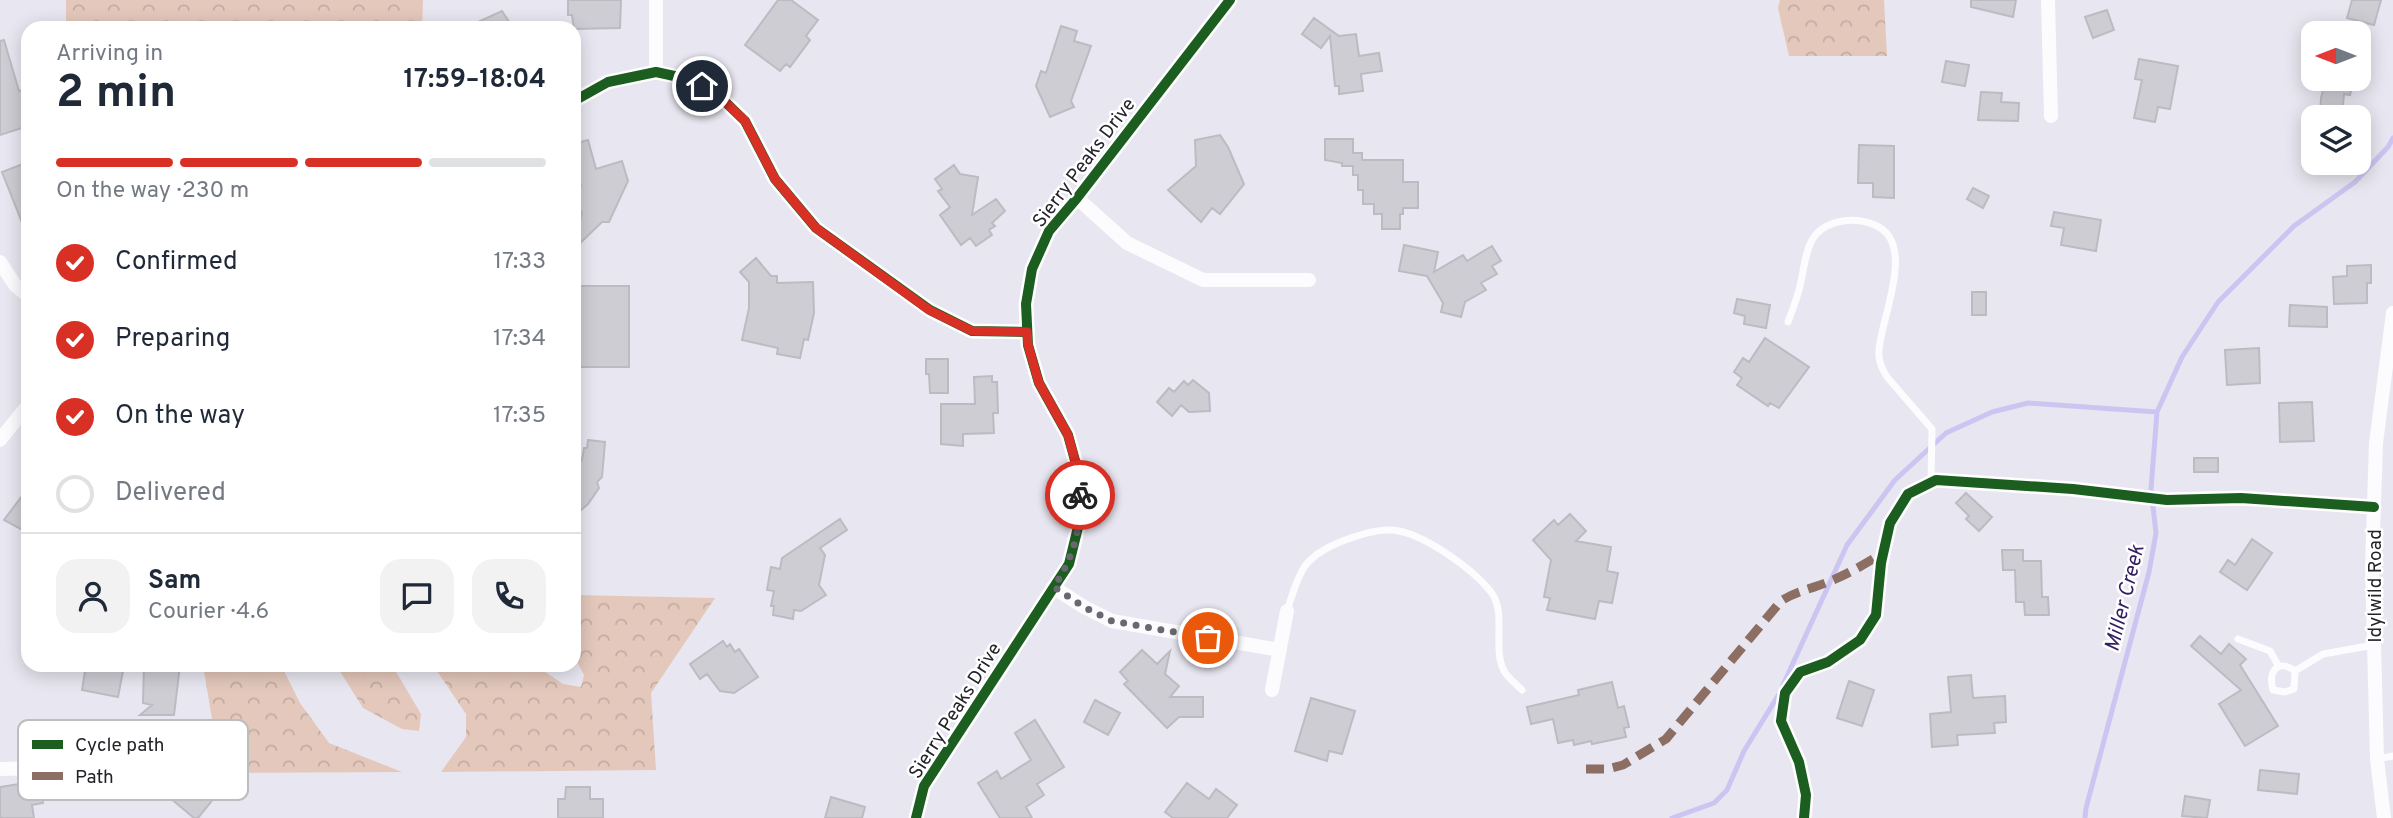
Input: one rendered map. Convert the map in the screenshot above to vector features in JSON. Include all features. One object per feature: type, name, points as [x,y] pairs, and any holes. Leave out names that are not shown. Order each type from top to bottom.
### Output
[{"type":"street","points":[[656,0],[656,72]]},
{"type":"street","name":"Sierry Peaks Drive","points":[[916,818],[924,786],[1069,564],[1080,519],[1079,475],[1068,435],[1039,383],[1028,345],[1026,304],[1032,269],[1049,231],[1230,0]]},
{"type":"street","points":[[2048,0],[2051,116]]},
{"type":"street","points":[[581,97],[608,82],[656,72],[688,79],[716,93],[745,121],[775,179],[816,228],[929,310],[972,331],[1027,332]]},
{"type":"street","points":[[1077,198],[1127,243],[1203,280],[1309,280]]},
{"type":"street","points":[[0,262],[21,290]]},
{"type":"street","name":"Idylwild Road","points":[[2384,818],[2377,759],[2372,566],[2376,443],[2388,383],[2393,313]]},
{"type":"street","points":[[0,440],[21,414]]},
{"type":"street","points":[[1804,818],[1806,794],[1800,762],[1781,721],[1785,693],[1800,672],[1828,662],[1860,640],[1876,615],[1881,563],[1890,523],[1908,494],[1936,480],[2073,489],[2167,500],[2241,498],[2374,507]]},
{"type":"street","points":[[1054,587],[1112,621],[1280,650]]},
{"type":"street","points":[[1272,690],[1287,611]]},
{"type":"street","points":[[0,769],[18,769]]},
{"type":"lane","points":[[1788,323],[1800,288],[1809,244],[1815,235],[1829,225],[1848,220],[1872,223],[1886,232],[1895,256],[1895,270],[1878,352],[1882,370],[1932,429],[1931,483]]},
{"type":"lane","points":[[1287,611],[1302,572],[1314,557],[1333,545],[1377,531],[1407,533],[1463,566],[1492,593],[1497,604],[1500,656],[1504,672],[1522,690]]},
{"type":"lane","points":[[2238,639],[2270,650],[2278,665]]},
{"type":"lane","points":[[2295,671],[2323,654],[2374,645]]},
{"type":"lane","points":[[2287,665],[2295,671],[2297,680],[2294,689],[2285,692],[2273,690],[2270,680],[2273,668],[2287,665]]},
{"type":"lane","points":[[2377,759],[2393,756]]},
{"type":"green space","points":[[66,0],[423,0],[422,21],[66,21]]},
{"type":"green space","points":[[1780,0],[1884,0],[1887,56],[1789,56],[1778,8]]},
{"type":"green space","points":[[581,595],[715,598],[651,693],[656,770],[441,772],[466,737],[466,714],[438,672],[545,672],[563,684],[581,687],[584,675],[581,669]]},
{"type":"green space","points":[[204,672],[284,672],[300,703],[329,743],[402,772],[248,773],[248,720],[212,720]]},
{"type":"green space","points":[[340,672],[396,672],[421,714],[419,731],[402,729],[363,708]]},
{"type":"building","points":[[568,0],[621,0],[620,28],[581,29],[581,21],[573,21],[572,15],[568,15]]},
{"type":"building","points":[[778,0],[791,0],[818,20],[806,36],[810,40],[790,67],[786,64],[780,71],[745,45]]},
{"type":"building","points":[[1971,0],[2016,0],[2013,17],[1971,7]]},
{"type":"building","points":[[2352,0],[2381,0],[2374,25],[2371,21],[2347,18]]},
{"type":"building","points":[[2107,10],[2114,30],[2093,38],[2085,17]]},
{"type":"building","points":[[502,11],[508,21],[480,21]]},
{"type":"building","points":[[1314,18],[1339,36],[1356,34],[1359,56],[1379,53],[1382,71],[1361,74],[1363,91],[1339,94],[1339,86],[1335,86],[1330,36],[1321,48],[1302,34]]},
{"type":"building","points":[[1061,26],[1077,31],[1074,41],[1091,46],[1071,101],[1074,107],[1050,117],[1036,86],[1041,71],[1046,73]]},
{"type":"building","points":[[4,40],[21,91],[21,128],[0,135],[0,41]]},
{"type":"building","points":[[2139,59],[2178,66],[2170,109],[2158,107],[2155,122],[2134,118],[2142,80],[2135,79]]},
{"type":"building","points":[[1946,61],[1969,65],[1965,86],[1942,82]]},
{"type":"building","points":[[2323,91],[2351,91],[2350,95],[2344,94],[2343,105],[2321,105]]},
{"type":"building","points":[[1981,92],[2002,93],[2001,102],[2019,103],[2018,121],[1978,120]]},
{"type":"building","points":[[1220,135],[1244,184],[1220,214],[1212,208],[1201,222],[1168,190],[1196,166],[1195,140]]},
{"type":"building","points":[[1325,139],[1353,139],[1353,153],[1362,153],[1362,160],[1403,160],[1403,182],[1418,182],[1418,208],[1403,208],[1403,214],[1400,214],[1400,229],[1382,229],[1382,214],[1374,214],[1374,204],[1363,204],[1363,190],[1358,190],[1358,175],[1353,175],[1353,166],[1342,166],[1342,163],[1325,160]]},
{"type":"building","points":[[588,140],[596,169],[622,161],[628,181],[609,222],[602,222],[581,242],[582,212],[581,142]]},
{"type":"building","points":[[1859,145],[1894,146],[1894,198],[1873,197],[1873,183],[1858,183]]},
{"type":"building","points":[[21,165],[21,220],[2,172]]},
{"type":"building","points":[[954,165],[960,174],[978,177],[972,215],[996,199],[1005,211],[992,223],[995,226],[989,230],[992,235],[976,246],[970,238],[961,245],[940,215],[950,207],[938,191],[942,189],[935,179]]},
{"type":"building","points":[[1973,188],[1989,196],[1983,208],[1967,199]]},
{"type":"building","points":[[2054,212],[2101,220],[2096,251],[2061,245],[2064,228],[2051,226]]},
{"type":"building","points":[[1404,245],[1438,252],[1434,272],[1463,255],[1467,261],[1492,246],[1501,261],[1492,266],[1497,274],[1481,283],[1486,290],[1465,302],[1461,317],[1441,312],[1443,303],[1427,276],[1399,271]]},
{"type":"building","points":[[756,258],[771,276],[777,276],[777,283],[813,282],[814,313],[808,340],[804,339],[800,358],[777,354],[778,348],[742,340],[749,308],[749,282],[740,272]]},
{"type":"building","points":[[2371,265],[2367,303],[2334,304],[2333,277],[2347,276],[2347,266]]},
{"type":"building","points":[[581,286],[629,286],[629,367],[581,367]]},
{"type":"building","points":[[1972,292],[1986,292],[1986,315],[1972,315]]},
{"type":"building","points":[[1737,299],[1770,305],[1766,328],[1744,324],[1745,316],[1734,313]]},
{"type":"building","points":[[2290,305],[2327,307],[2327,327],[2289,326]]},
{"type":"building","points":[[1765,338],[1809,367],[1779,408],[1770,403],[1768,406],[1737,385],[1742,378],[1734,372],[1743,358],[1749,362]]},
{"type":"building","points":[[2259,348],[2260,383],[2227,385],[2225,350]]},
{"type":"building","points":[[926,359],[948,359],[948,393],[930,393]]},
{"type":"building","points":[[992,376],[992,382],[997,382],[998,413],[993,413],[994,433],[963,434],[963,446],[941,444],[941,404],[975,404],[974,377]]},
{"type":"building","points":[[1193,380],[1209,393],[1210,411],[1189,412],[1181,405],[1172,416],[1157,402],[1169,388],[1174,392],[1184,381],[1188,385]]},
{"type":"building","points":[[2312,402],[2314,441],[2280,442],[2279,403]]},
{"type":"building","points":[[588,440],[605,442],[602,477],[597,482],[599,488],[581,510],[581,461],[584,448],[587,448]]},
{"type":"building","points":[[2194,458],[2218,458],[2218,472],[2194,472]]},
{"type":"building","points":[[1966,493],[1992,517],[1979,531],[1966,519],[1969,516],[1956,503]]},
{"type":"building","points":[[21,497],[21,529],[4,520]]},
{"type":"building","points":[[1570,514],[1586,531],[1576,541],[1611,547],[1607,571],[1618,573],[1612,603],[1599,601],[1595,619],[1547,610],[1550,598],[1544,597],[1551,560],[1533,540],[1554,520],[1558,525]]},
{"type":"building","points":[[840,519],[847,530],[820,548],[825,555],[819,585],[826,595],[801,611],[794,610],[793,619],[773,615],[774,606],[771,606],[774,591],[767,590],[771,567],[780,569],[782,558]]},
{"type":"building","points":[[2252,539],[2272,553],[2247,590],[2220,572],[2228,560],[2235,565]]},
{"type":"building","points":[[2002,550],[2023,550],[2023,561],[2041,561],[2042,597],[2048,597],[2049,615],[2025,615],[2024,602],[2016,602],[2015,570],[2003,570]]},
{"type":"building","points":[[2200,636],[2221,654],[2229,644],[2246,659],[2240,665],[2278,726],[2245,746],[2219,704],[2241,690],[2191,646]]},
{"type":"building","points":[[723,641],[727,647],[730,644],[735,652],[739,649],[758,677],[734,693],[720,691],[707,674],[700,679],[690,664]]},
{"type":"building","points":[[1142,650],[1157,664],[1170,651],[1165,674],[1179,686],[1170,697],[1203,697],[1203,717],[1179,717],[1167,728],[1124,684],[1128,681],[1120,672]]},
{"type":"building","points":[[85,672],[123,672],[118,697],[82,690]]},
{"type":"building","points":[[144,672],[179,672],[174,715],[140,715],[152,705],[143,703]]},
{"type":"building","points":[[1971,675],[1973,698],[2005,696],[2006,722],[1994,723],[1995,733],[1957,735],[1958,745],[1932,747],[1930,714],[1951,712],[1948,677]]},
{"type":"building","points":[[1849,681],[1874,690],[1862,726],[1837,718]]},
{"type":"building","points":[[1612,682],[1618,708],[1624,706],[1629,727],[1624,728],[1626,737],[1592,744],[1591,741],[1574,745],[1573,740],[1558,743],[1553,719],[1531,724],[1527,707],[1579,695],[1578,690]]},
{"type":"building","points":[[1311,698],[1355,711],[1342,754],[1329,751],[1327,761],[1295,751]]},
{"type":"building","points":[[1095,700],[1120,713],[1108,735],[1084,722]]},
{"type":"building","points":[[1035,720],[1064,767],[1037,784],[1044,795],[1026,807],[1032,818],[1000,818],[978,783],[997,771],[1001,779],[1031,760],[1015,733]]},
{"type":"building","points":[[2260,770],[2299,774],[2297,794],[2258,790]]},
{"type":"building","points":[[1187,783],[1209,799],[1216,789],[1237,805],[1227,818],[1173,818],[1165,812]]},
{"type":"building","points":[[18,784],[18,800],[42,800],[43,803],[32,805],[34,818],[0,818],[0,787]]},
{"type":"building","points":[[566,787],[590,787],[590,799],[603,799],[603,818],[558,818],[558,799],[565,799]]},
{"type":"building","points":[[2185,796],[2210,800],[2207,818],[2182,816]]},
{"type":"building","points":[[831,797],[865,807],[862,818],[825,818]]},
{"type":"building","points":[[173,800],[213,800],[198,818],[194,818]]},
{"type":"waterway","name":"Miller Creek","points":[[2085,818],[2149,572],[2156,533],[2151,489],[2157,412],[2182,357],[2218,302],[2294,226],[2355,182],[2393,138]]},
{"type":"waterway","points":[[1783,685],[1847,545],[1895,480],[1946,433],[1992,412],[2028,403],[2157,412]]},
{"type":"waterway","points":[[1672,818],[1714,803],[1727,790],[1744,751],[1779,694]]},
{"type":"marked path","points":[[1586,769],[1607,769],[1623,765],[1666,739],[1781,601],[1826,583],[1883,553]]},
{"type":"cycle path","points":[[916,818],[924,786],[1069,564],[1080,519],[1079,475],[1068,435],[1039,383],[1028,345],[1026,304],[1032,269],[1049,231],[1230,0]]},
{"type":"cycle path","points":[[581,97],[608,82],[656,72],[688,79],[716,93],[745,121],[775,179],[816,228],[930,310],[972,331],[1027,332]]},
{"type":"cycle path","points":[[1804,818],[1806,795],[1799,762],[1781,721],[1785,693],[1800,672],[1828,662],[1860,640],[1876,615],[1881,563],[1890,523],[1908,494],[1936,480],[2073,489],[2167,500],[2241,498],[2374,507]]},
{"type":"way so far","points":[[1080,495],[1080,519],[1069,564],[1054,587],[1112,621],[1208,638]]},
{"type":"route","points":[[702,86],[716,93],[745,121],[775,179],[816,228],[929,310],[972,331],[1027,332],[1039,383],[1068,435],[1079,475],[1080,495]]}]
